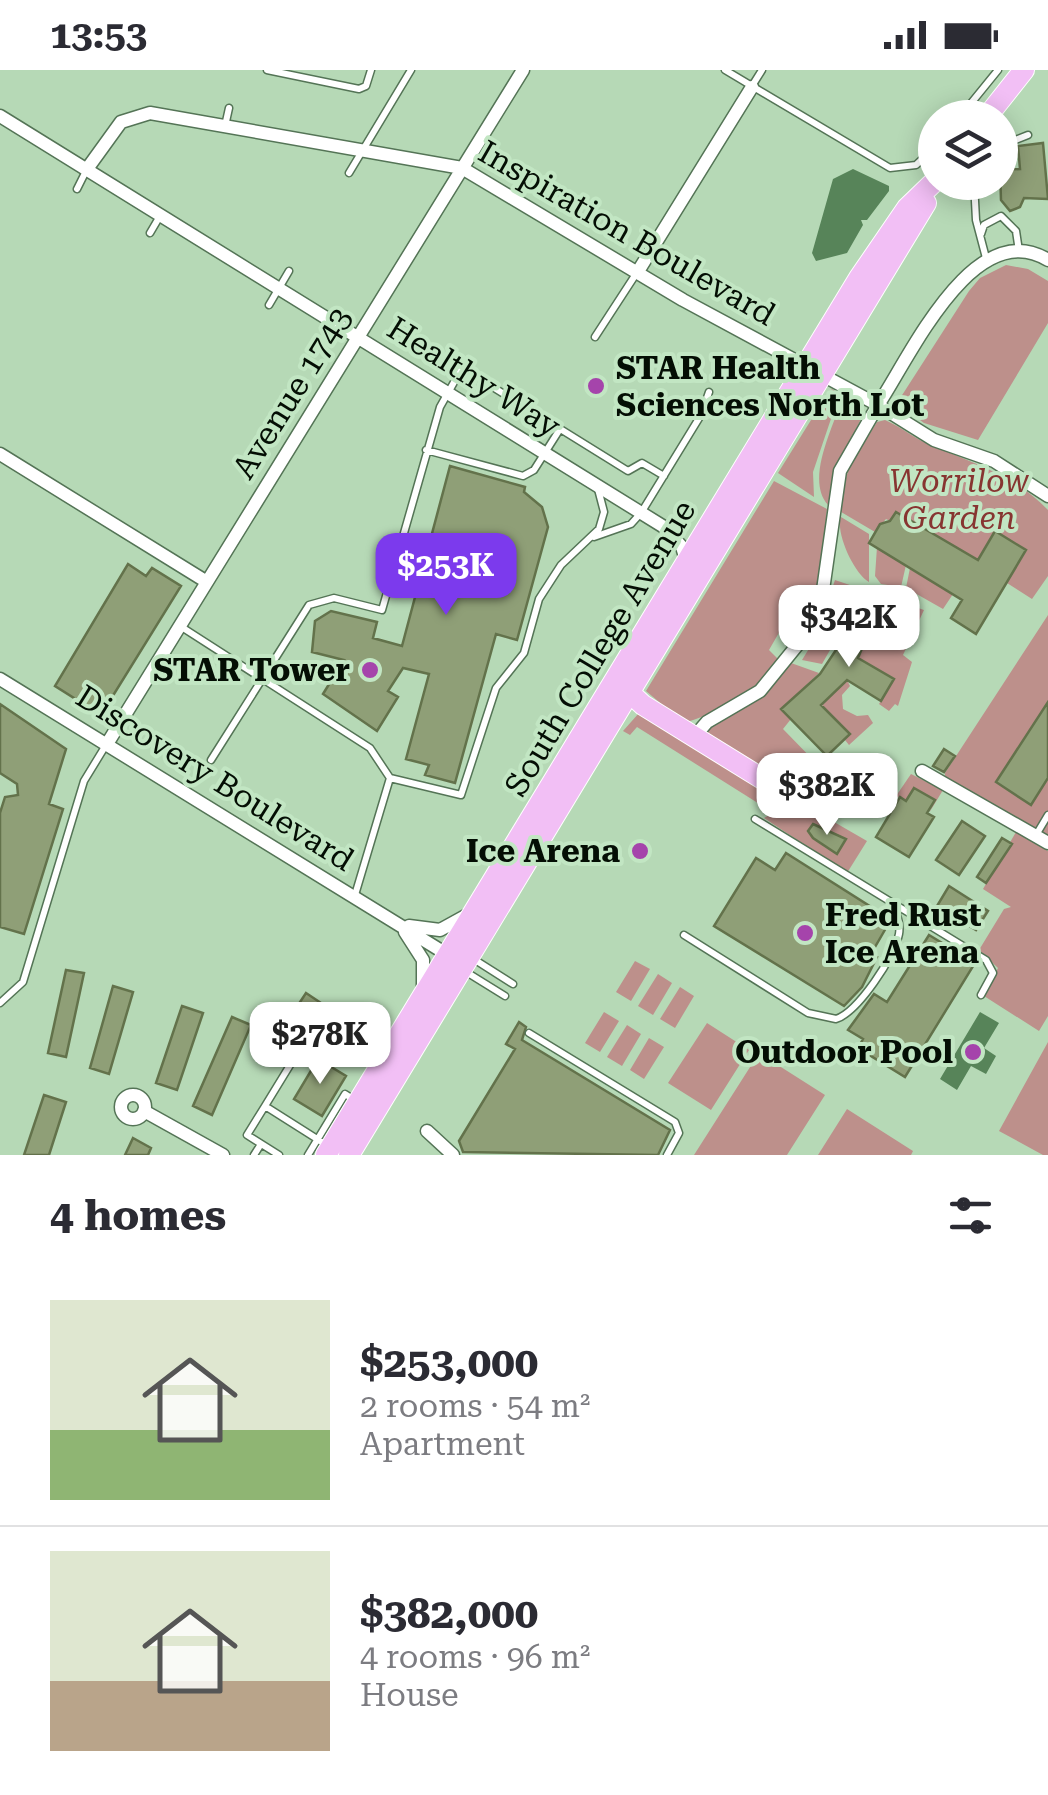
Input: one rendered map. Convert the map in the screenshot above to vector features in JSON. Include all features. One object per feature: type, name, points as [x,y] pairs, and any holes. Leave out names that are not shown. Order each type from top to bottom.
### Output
[{"type":"main road","points":[[1000,100],[1024,70]]},
{"type":"main road","name":"South College Avenue","points":[[332,1142],[419,1003],[460,960],[475,910],[711,522],[923,200]]},
{"type":"main road","name":"South College Avenue","points":[[332,1142],[460,960],[630,693],[814,369]]},
{"type":"main road","points":[[622,670],[630,693],[790,796]]},
{"type":"street","name":"Avenue 1743","points":[[107,744],[523,70]]},
{"type":"street","points":[[637,273],[752,86]]},
{"type":"street","name":"Inspiration Boulevard","points":[[87,169],[113,130],[139,114],[462,168],[637,273],[814,369],[934,440],[994,462],[1048,496]]},
{"type":"street","name":"Healthy Way","points":[[0,116],[664,526],[682,547],[687,563]]},
{"type":"street","points":[[694,737],[707,722],[760,691],[800,643],[823,590],[840,471],[878,405],[962,278],[986,258],[1019,251],[1048,260]]},
{"type":"street","points":[[0,454],[207,582]]},
{"type":"street","points":[[664,526],[693,532],[711,522]]},
{"type":"street","name":"Discovery Boulevard","points":[[0,678],[460,960]]},
{"type":"street","points":[[922,770],[1042,840]]},
{"type":"street","points":[[401,926],[440,930],[475,910]]},
{"type":"street","points":[[401,926],[423,960],[419,1003]]},
{"type":"street","points":[[144,1111],[222,1155]]},
{"type":"street","points":[[427,1131],[453,1155]]},
{"type":"lane","points":[[268,70],[359,90],[366,86],[371,70]]},
{"type":"lane","points":[[349,174],[411,70]]},
{"type":"lane","points":[[725,70],[890,168],[907,169],[918,160]]},
{"type":"lane","points":[[752,86],[762,70]]},
{"type":"lane","points":[[974,100],[998,70]]},
{"type":"lane","points":[[225,126],[229,108]]},
{"type":"lane","points":[[1018,138],[1028,134]]},
{"type":"lane","points":[[77,189],[87,169]]},
{"type":"lane","points":[[976,200],[986,258]]},
{"type":"lane","points":[[150,232],[161,215]]},
{"type":"lane","points":[[981,235],[984,224],[1001,216],[1016,231],[1019,251]]},
{"type":"lane","points":[[269,305],[289,271]]},
{"type":"lane","points":[[594,337],[637,273]]},
{"type":"lane","points":[[210,760],[309,605],[334,598],[382,610],[426,450],[447,392],[462,368],[628,471],[642,464],[664,476]]},
{"type":"lane","points":[[180,626],[370,748],[390,778],[454,796],[466,790],[492,700],[524,653],[539,599],[561,565],[593,537],[631,524],[641,512],[701,415],[708,392]]},
{"type":"lane","points":[[426,450],[523,476],[545,453],[560,428]]},
{"type":"lane","points":[[593,537],[604,512],[595,484]]},
{"type":"lane","points":[[0,1004],[23,982],[84,782],[107,744]]},
{"type":"lane","points":[[354,896],[390,778]]},
{"type":"lane","points":[[1042,840],[1048,815]]},
{"type":"lane","points":[[755,818],[992,967],[991,979],[981,995]]},
{"type":"lane","points":[[684,935],[808,1013],[836,1019],[856,1006],[895,944],[899,926],[891,902]]},
{"type":"lane","points":[[460,960],[513,984]]},
{"type":"lane","points":[[460,960],[505,996]]},
{"type":"lane","points":[[529,1033],[675,1122],[679,1133],[667,1155]]},
{"type":"lane","points":[[279,1155],[246,1134],[295,1056]]},
{"type":"lane","points":[[265,1106],[332,1142]]},
{"type":"lane","points":[[308,1155],[332,1142]]},
{"type":"lane","points":[[254,1155],[261,1144]]},
{"type":"green space","points":[[1006,265],[1028,269],[1048,281],[1048,323],[978,440],[924,423],[897,403],[969,291],[980,278]]},
{"type":"green space","points":[[830,388],[862,406],[864,413],[838,465],[828,505],[819,482],[820,468],[842,399]]},
{"type":"green space","points":[[826,396],[836,404],[813,472],[814,497],[778,473]]},
{"type":"green space","name":"Worrilow Garden","points":[[885,420],[1008,480],[1048,510],[1048,576],[1032,599],[1007,583],[1027,550],[996,531],[977,560],[886,519],[875,532],[836,509],[850,465],[877,422]]},
{"type":"green space","points":[[774,481],[827,509],[819,588],[805,615],[792,610],[769,650],[780,661],[761,682],[737,700],[684,723],[646,691]]},
{"type":"green space","points":[[841,517],[869,534],[869,582],[857,571],[847,552]]},
{"type":"green space","points":[[877,547],[906,565],[901,587],[881,584],[875,576]]},
{"type":"green space","points":[[910,568],[953,594],[943,609],[906,588]]},
{"type":"green space","points":[[835,580],[924,610],[903,655],[912,662],[898,706],[895,704],[889,711],[879,704],[894,678],[858,658],[870,629],[908,640],[916,610],[855,593],[838,646],[820,624]]},
{"type":"green space","points":[[1048,615],[1048,837],[945,779],[945,773]]},
{"type":"green space","points":[[818,634],[830,650],[822,664],[802,660]]},
{"type":"green space","points":[[791,663],[819,673],[781,709],[791,719],[783,729],[820,767],[788,781],[709,737],[707,732],[716,722],[762,696]]},
{"type":"green space","points":[[847,680],[850,686],[842,695],[843,709],[857,716],[868,715],[873,723],[849,745],[845,740],[850,734],[822,705]]},
{"type":"green space","points":[[639,713],[768,791],[766,802],[761,805],[637,727],[630,735],[623,731]]},
{"type":"green space","points":[[911,774],[943,790],[929,813],[935,800],[915,788],[906,800],[896,796]]},
{"type":"green space","points":[[796,800],[867,841],[847,873],[764,818]]},
{"type":"green space","points":[[1016,832],[1048,851],[1048,1016],[1039,1031],[984,996],[998,968],[979,950],[1004,909],[1011,907],[983,889]]},
{"type":"green space","points":[[635,961],[650,969],[631,1001],[616,992]]},
{"type":"green space","points":[[658,974],[672,983],[653,1015],[638,1006]]},
{"type":"green space","points":[[680,987],[694,996],[675,1028],[660,1019]]},
{"type":"green space","points":[[604,1012],[619,1021],[600,1052],[585,1043]]},
{"type":"green space","points":[[707,1023],[749,1050],[711,1110],[668,1083]]},
{"type":"green space","points":[[627,1025],[641,1034],[622,1066],[607,1057]]},
{"type":"green space","points":[[649,1038],[664,1047],[644,1079],[630,1070]]},
{"type":"green space","points":[[1048,1042],[1048,1155],[1043,1155],[999,1131]]},
{"type":"green space","points":[[759,1053],[825,1095],[787,1155],[694,1155]]},
{"type":"green space","points":[[847,1109],[913,1151],[911,1155],[818,1155]]},
{"type":"shaded area","points":[[853,169],[889,186],[889,191],[867,220],[861,220],[863,225],[847,253],[816,261],[812,253],[833,179]]},
{"type":"shaded area","name":"Outdoor Pool","points":[[980,1012],[999,1023],[984,1048],[996,1056],[986,1074],[971,1066],[957,1090],[940,1079]]},
{"type":"building","points":[[1043,143],[1048,199],[1024,198],[1020,207],[1010,211],[1001,200],[1018,200],[1018,146]]},
{"type":"building","points":[[450,466],[525,487],[524,492],[542,507],[548,527],[517,640],[496,634],[455,783],[425,775],[429,765],[406,759],[429,674],[403,668],[388,691],[398,697],[377,731],[323,694],[344,660],[312,652],[315,621],[331,611],[377,622],[373,638],[402,646]]},
{"type":"building","points":[[896,512],[978,560],[995,531],[1026,550],[976,634],[951,618],[962,600],[869,543],[880,524],[890,521]]},
{"type":"building","points":[[128,564],[146,576],[152,568],[181,586],[101,715],[55,686]]},
{"type":"building","points":[[855,593],[917,611],[908,640],[870,629],[858,658],[894,679],[881,701],[847,680],[821,705],[850,734],[827,756],[781,709],[820,674],[838,647]]},
{"type":"building","points":[[1048,702],[1048,778],[1031,805],[996,782]]},
{"type":"building","points":[[0,704],[66,749],[49,804],[63,809],[24,934],[0,927],[0,813],[5,797],[18,795],[17,784],[0,773]]},
{"type":"building","points":[[944,749],[955,756],[944,772],[933,766]]},
{"type":"building","points":[[914,788],[935,800],[927,813],[934,817],[909,857],[876,837],[900,797],[906,801]]},
{"type":"building","points":[[962,821],[985,836],[959,875],[936,860]]},
{"type":"building","points":[[813,824],[846,839],[837,854],[813,838],[808,831]]},
{"type":"building","points":[[1002,838],[1012,844],[986,883],[977,877]]},
{"type":"building","name":"Fred Rust Ice Arena","points":[[786,853],[879,912],[874,920],[886,928],[871,954],[877,957],[862,987],[844,1006],[714,926],[756,858],[775,870]]},
{"type":"building","points":[[949,886],[988,911],[976,930],[937,906]]},
{"type":"building","points":[[929,935],[975,963],[905,1077],[858,1048],[863,1039],[848,1030],[874,994],[887,1002]]},
{"type":"building","points":[[66,970],[84,973],[66,1057],[48,1053]]},
{"type":"building","points":[[113,986],[133,992],[109,1074],[90,1068]]},
{"type":"building","points":[[306,993],[339,1015],[310,1059],[277,1037]]},
{"type":"building","points":[[182,1006],[203,1013],[177,1090],[156,1083]]},
{"type":"building","points":[[366,1016],[378,1023],[361,1050],[349,1043]]},
{"type":"building","points":[[232,1017],[251,1025],[212,1115],[193,1106]]},
{"type":"building","points":[[519,1022],[526,1027],[522,1040],[670,1130],[658,1155],[463,1152],[459,1141],[515,1049],[506,1044]]},
{"type":"building","points":[[318,1059],[346,1076],[322,1116],[294,1099]]},
{"type":"building","points":[[44,1095],[66,1102],[49,1155],[24,1155]]},
{"type":"building","points":[[133,1138],[151,1148],[148,1155],[125,1155]]},
{"type":"place","name":"STAR Health Sciences North Lot","points":[[596,386]]},
{"type":"place","name":"STAR Tower","points":[[370,670]]},
{"type":"place","name":"Ice Arena","points":[[640,851]]},
{"type":"place","name":"Fred Rust Ice Arena","points":[[805,933]]},
{"type":"place","name":"Outdoor Pool","points":[[973,1052]]}]
